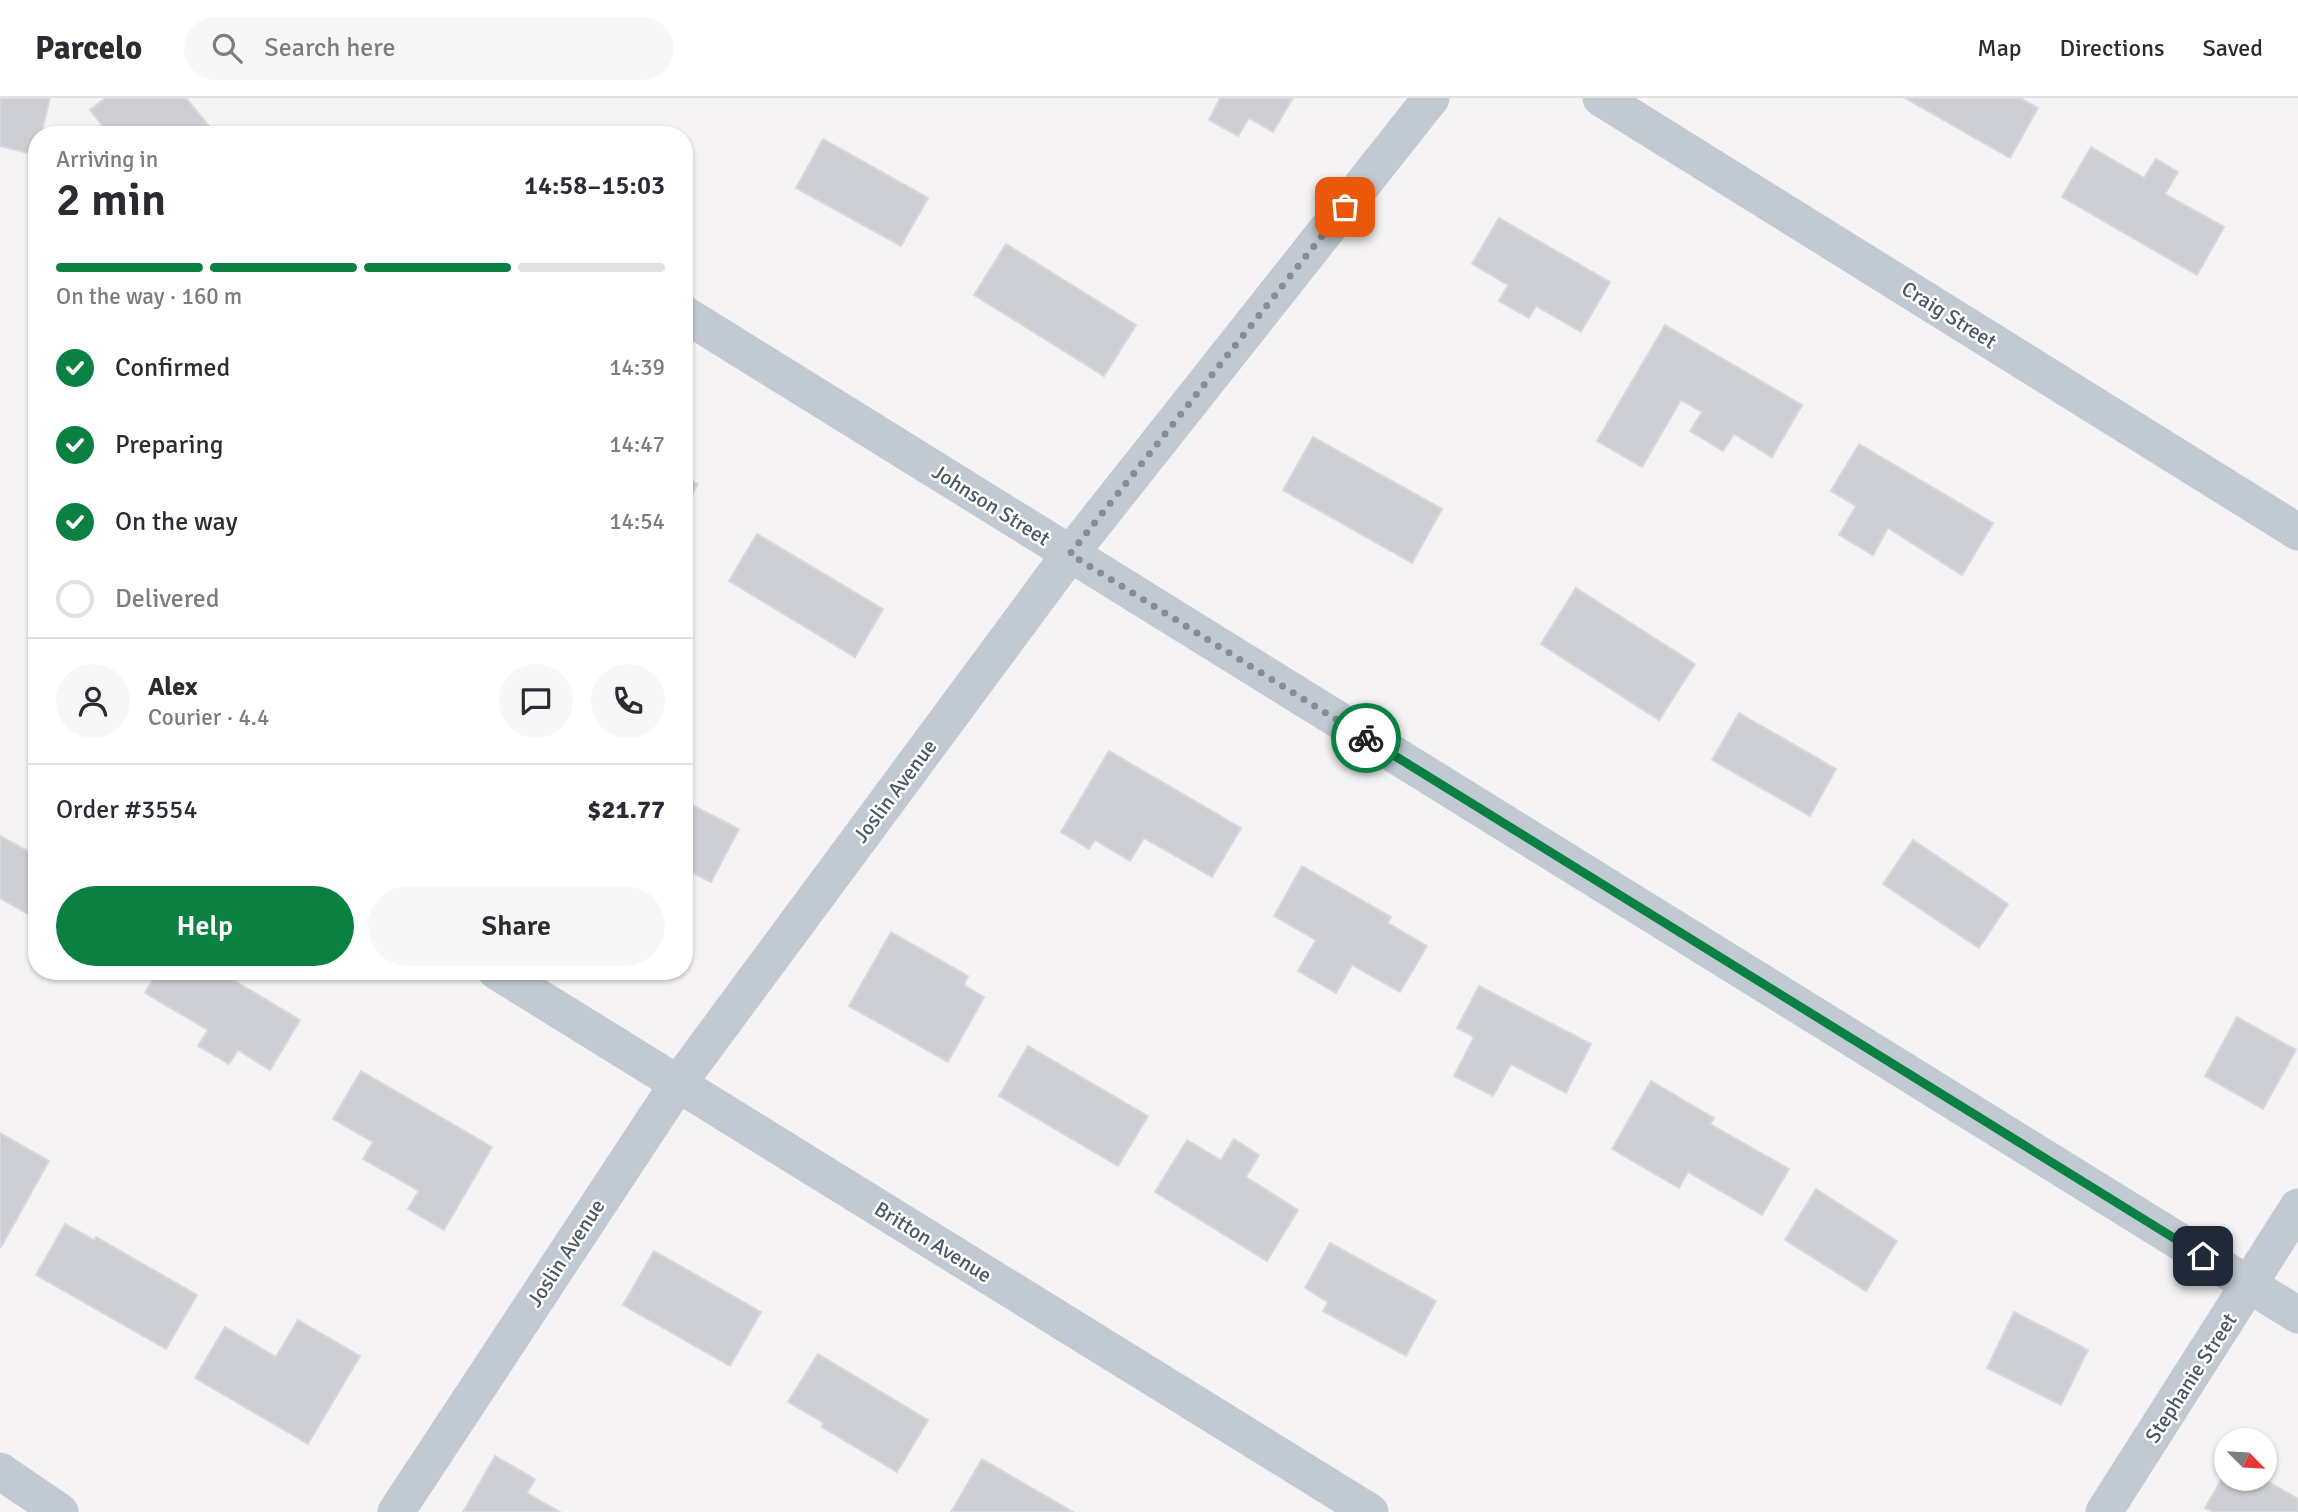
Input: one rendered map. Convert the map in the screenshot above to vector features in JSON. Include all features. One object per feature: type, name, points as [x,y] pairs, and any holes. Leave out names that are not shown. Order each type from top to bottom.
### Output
[{"type":"street","name":"Joslin Avenue","points":[[396,1512],[677,1085],[1070,554],[1431,98]]},
{"type":"street","name":"Craig Street","points":[[1601,98],[2298,532]]},
{"type":"street","name":"Johnson Street","points":[[693,320],[2298,1315]]},
{"type":"street","name":"Britton Avenue","points":[[510,980],[1370,1512]]},
{"type":"street","name":"Stephanie Street","points":[[2104,1512],[2298,1207]]},
{"type":"street","points":[[0,1471],[60,1512]]},
{"type":"building","points":[[0,98],[50,98],[43,126],[28,126],[28,153],[0,146]]},
{"type":"building","points":[[105,98],[186,98],[209,126],[103,126],[90,110]]},
{"type":"building","points":[[1220,98],[1293,98],[1273,132],[1249,118],[1238,136],[1209,120]]},
{"type":"building","points":[[1905,98],[2020,98],[2038,108],[2010,158]]},
{"type":"building","points":[[823,139],[928,198],[901,246],[796,188]]},
{"type":"building","points":[[2091,147],[2144,178],[2156,159],[2178,172],[2165,194],[2224,227],[2197,275],[2062,197]]},
{"type":"building","points":[[1499,218],[1610,282],[1581,332],[1536,306],[1529,318],[1499,301],[1508,285],[1472,264]]},
{"type":"building","points":[[1006,244],[1136,325],[1104,376],[974,295]]},
{"type":"building","points":[[1665,325],[1802,405],[1772,457],[1734,434],[1723,451],[1690,431],[1702,412],[1681,400],[1642,467],[1597,441]]},
{"type":"building","points":[[1313,437],[1442,509],[1412,563],[1283,490]]},
{"type":"building","points":[[1859,444],[1993,523],[1962,575],[1888,528],[1873,555],[1839,535],[1856,506],[1831,491]]},
{"type":"building","points":[[757,534],[883,609],[855,657],[729,581]]},
{"type":"building","points":[[1576,588],[1695,664],[1659,720],[1541,644]]},
{"type":"building","points":[[1739,713],[1836,769],[1810,816],[1712,760]]},
{"type":"building","points":[[1109,751],[1241,828],[1212,877],[1144,838],[1130,861],[1095,840],[1089,849],[1061,832]]},
{"type":"building","points":[[693,806],[739,829],[711,882],[693,873]]},
{"type":"building","points":[[0,836],[28,851],[28,914],[0,898]]},
{"type":"building","points":[[1913,840],[2008,904],[1979,948],[1883,884]]},
{"type":"building","points":[[1302,866],[1391,917],[1388,923],[1427,946],[1400,992],[1352,965],[1336,993],[1298,971],[1316,940],[1274,916]]},
{"type":"building","points":[[891,932],[968,976],[964,985],[984,997],[948,1062],[849,1006]]},
{"type":"building","points":[[153,980],[233,980],[300,1020],[270,1070],[238,1050],[229,1064],[198,1046],[208,1030],[145,993]]},
{"type":"building","points":[[1479,986],[1591,1044],[1566,1093],[1511,1064],[1493,1096],[1454,1076],[1474,1037],[1457,1028]]},
{"type":"building","points":[[2237,1017],[2296,1050],[2263,1109],[2205,1076]]},
{"type":"building","points":[[1028,1046],[1148,1116],[1118,1166],[999,1096]]},
{"type":"building","points":[[361,1071],[492,1147],[444,1230],[408,1209],[419,1191],[363,1159],[373,1142],[333,1119]]},
{"type":"building","points":[[1651,1081],[1714,1118],[1710,1124],[1789,1169],[1762,1215],[1688,1172],[1679,1188],[1612,1149]]},
{"type":"building","points":[[0,1133],[49,1161],[1,1247],[0,1246]]},
{"type":"building","points":[[1234,1139],[1259,1155],[1246,1177],[1298,1210],[1267,1261],[1155,1192],[1187,1140],[1221,1160]]},
{"type":"building","points":[[1816,1189],[1897,1241],[1866,1291],[1785,1240]]},
{"type":"building","points":[[65,1224],[94,1240],[96,1237],[197,1295],[166,1349],[36,1275]]},
{"type":"building","points":[[1330,1243],[1436,1301],[1406,1356],[1323,1311],[1328,1302],[1305,1288]]},
{"type":"building","points":[[654,1251],[761,1312],[730,1366],[623,1305]]},
{"type":"building","points":[[2014,1312],[2088,1350],[2061,1405],[1987,1368]]},
{"type":"building","points":[[298,1320],[360,1356],[308,1444],[195,1378],[225,1327],[276,1357]]},
{"type":"building","points":[[818,1354],[928,1420],[897,1472],[822,1427],[824,1423],[788,1402]]},
{"type":"building","points":[[495,1456],[535,1479],[527,1493],[560,1512],[463,1512]]},
{"type":"building","points":[[982,1459],[1073,1512],[951,1512]]},
{"type":"building","points":[[2277,1487],[2298,1499],[2298,1512],[2213,1512],[2205,1508],[2215,1491],[2277,1491]]},
{"type":"way so far","points":[[1345,207],[1070,554],[1366,738]]},
{"type":"route","points":[[1366,738],[2203,1256]]}]
